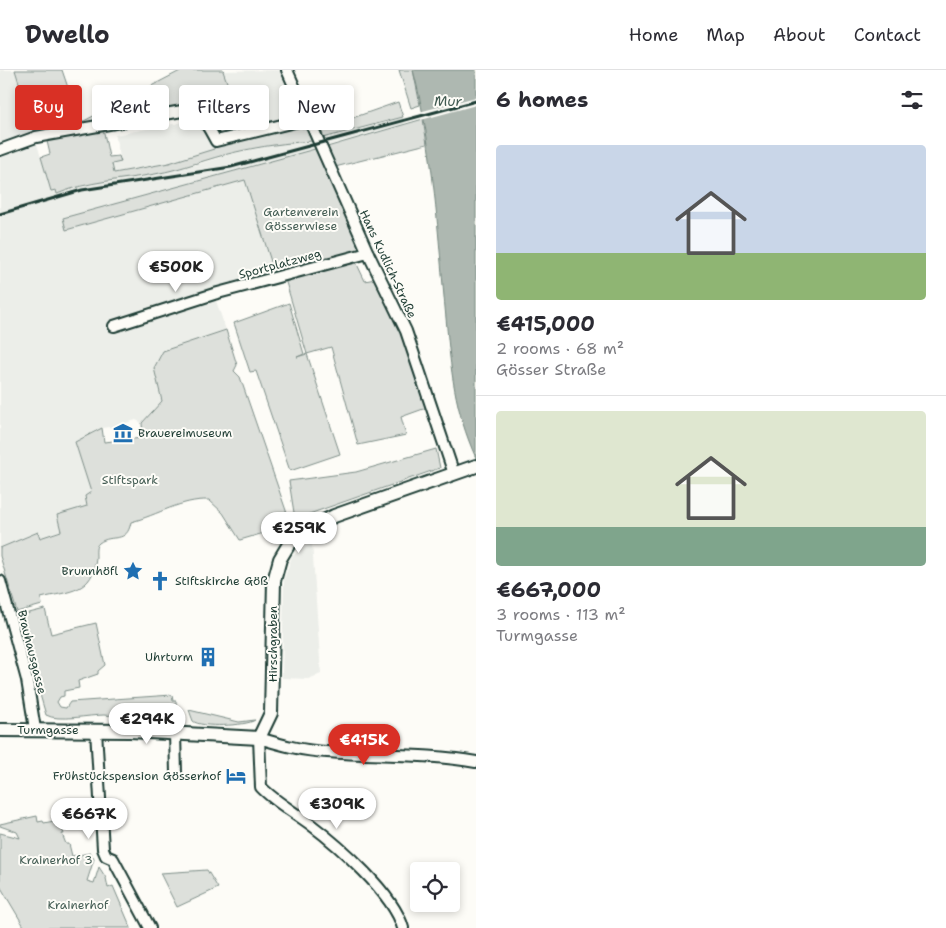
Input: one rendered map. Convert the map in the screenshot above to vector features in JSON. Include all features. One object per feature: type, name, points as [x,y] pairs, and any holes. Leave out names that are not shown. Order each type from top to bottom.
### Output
[{"type":"main road","name":"Hirschgraben","points":[[259,738],[271,713],[274,581],[280,558],[289,544],[299,535],[334,516],[476,466]]},
{"type":"main road","name":"Turmgasse","points":[[0,730],[96,730],[259,738]]},
{"type":"street","name":"Hans Kudlich-Straße","points":[[286,70],[292,85]]},
{"type":"street","points":[[0,150],[36,137],[182,111],[191,111],[204,119],[216,141],[279,126]]},
{"type":"street","name":"Hans Kudlich-Straße","points":[[312,130],[406,331],[454,474]]},
{"type":"street","name":"Sportplatzweg","points":[[114,326],[214,294],[368,253]]},
{"type":"street","name":"Brauhausgasse","points":[[0,583],[27,680],[35,729]]},
{"type":"street","name":"Turmgasse","points":[[96,730],[103,849],[106,856],[113,859],[150,928]]},
{"type":"street","points":[[174,733],[176,774]]},
{"type":"street","points":[[403,928],[394,908],[369,878],[316,828],[261,787],[259,738],[290,748],[327,752],[435,756],[476,762]]},
{"type":"shaded area","points":[[0,70],[15,70],[19,85],[15,85],[15,130],[33,130],[51,191],[56,190],[57,194],[107,180],[155,174],[195,165],[234,153],[279,144],[313,142],[403,117],[405,124],[63,218],[67,230],[245,180],[275,274],[213,292],[226,330],[163,351],[154,368],[162,401],[142,423],[136,420],[125,425],[102,428],[75,442],[91,492],[87,506],[62,530],[40,538],[38,533],[35,533],[0,548]]},
{"type":"shaded area","points":[[281,70],[287,85],[279,85],[279,122],[269,124],[269,85],[228,85],[223,71]]},
{"type":"shaded area","points":[[179,123],[179,130],[205,130],[214,149],[169,163],[113,173],[112,164],[121,161],[115,135],[142,130],[169,130],[169,125]]},
{"type":"shaded area","points":[[312,542],[321,674],[308,679],[282,678],[284,579],[292,556]]},
{"type":"green space","points":[[15,70],[62,70],[67,85],[20,85]]},
{"type":"green space","points":[[182,70],[224,70],[228,85],[179,85],[179,105],[169,107],[169,85],[153,85]]},
{"type":"green space","points":[[399,70],[413,70],[420,105],[411,108]]},
{"type":"green space","points":[[398,102],[403,117],[354,130],[354,117]]},
{"type":"green space","points":[[92,117],[92,123],[82,125],[82,122]]},
{"type":"green space","points":[[423,119],[427,144],[335,167],[327,147]]},
{"type":"green space","points":[[34,130],[55,130],[35,134]]},
{"type":"green space","points":[[92,130],[103,130],[109,157],[119,156],[121,162],[112,164],[114,173],[169,163],[214,149],[215,146],[287,130],[307,130],[309,131],[312,141],[274,145],[226,154],[165,172],[81,186],[57,194],[56,190],[51,191],[41,157],[50,154],[46,137]]},
{"type":"green space","points":[[212,130],[244,131],[223,136],[214,134]]},
{"type":"green space","points":[[318,130],[353,130],[323,138]]},
{"type":"green space","name":"Gartenverein Gösserwiese","points":[[315,149],[361,247],[359,251],[275,274],[245,180],[66,230],[63,218]]},
{"type":"green space","points":[[355,260],[365,281],[375,279],[400,324],[426,408],[401,417],[406,435],[358,445],[331,347],[307,354],[285,279]]},
{"type":"green space","points":[[289,303],[304,354],[297,357],[307,354],[340,454],[290,471],[256,371],[250,372],[234,323]]},
{"type":"green space","name":"Stiftspark","points":[[226,330],[237,365],[234,371],[240,377],[291,525],[240,540],[223,513],[209,500],[199,500],[179,505],[131,522],[129,529],[123,536],[99,543],[96,547],[94,569],[85,584],[70,591],[41,598],[42,605],[17,612],[0,556],[0,548],[38,532],[40,538],[61,531],[57,515],[87,506],[85,496],[91,492],[75,442],[102,428],[104,442],[143,438],[142,423],[162,401],[154,368],[163,351]]},
{"type":"green space","points":[[436,449],[440,468],[295,519],[289,481],[356,472]]},
{"type":"green space","points":[[45,609],[51,634],[96,623],[105,665],[98,671],[98,674],[78,681],[79,688],[64,691],[64,696],[60,697],[57,702],[60,707],[66,708],[70,702],[172,695],[173,701],[176,701],[177,720],[154,720],[104,715],[58,718],[46,715],[17,616]]},
{"type":"green space","points":[[189,710],[239,722],[255,720],[234,725],[205,725],[193,721]]},
{"type":"green space","name":"Krainerhof","points":[[37,816],[38,822],[43,821],[44,823],[59,820],[64,834],[62,834],[66,844],[69,844],[72,856],[90,853],[94,859],[87,881],[94,883],[99,867],[106,878],[108,888],[113,886],[131,928],[25,928],[0,886],[0,833],[20,838],[17,832],[0,826],[0,824]]},
{"type":"green space","points":[[207,870],[218,888],[177,907],[160,873]]},
{"type":"water","name":"Mur","points":[[413,70],[476,70],[476,458],[463,423],[455,389],[431,162]]},
{"type":"pier","points":[[476,97],[476,105],[421,120],[419,112]]},
{"type":"railway","points":[[0,214],[82,190],[231,167],[476,101]]},
{"type":"place","name":"Brauereimuseum","points":[[123,433]]},
{"type":"place","name":"Brunnhöfl","points":[[133,571]]},
{"type":"place","name":"Stiftskirche Göß","points":[[160,581]]},
{"type":"place","name":"Uhrturm","points":[[208,657]]},
{"type":"place","name":"Frühstückspension Gösserhof","points":[[236,776]]},
{"type":"park label","name":"Krainerhof 3","points":[[56,860]]}]
